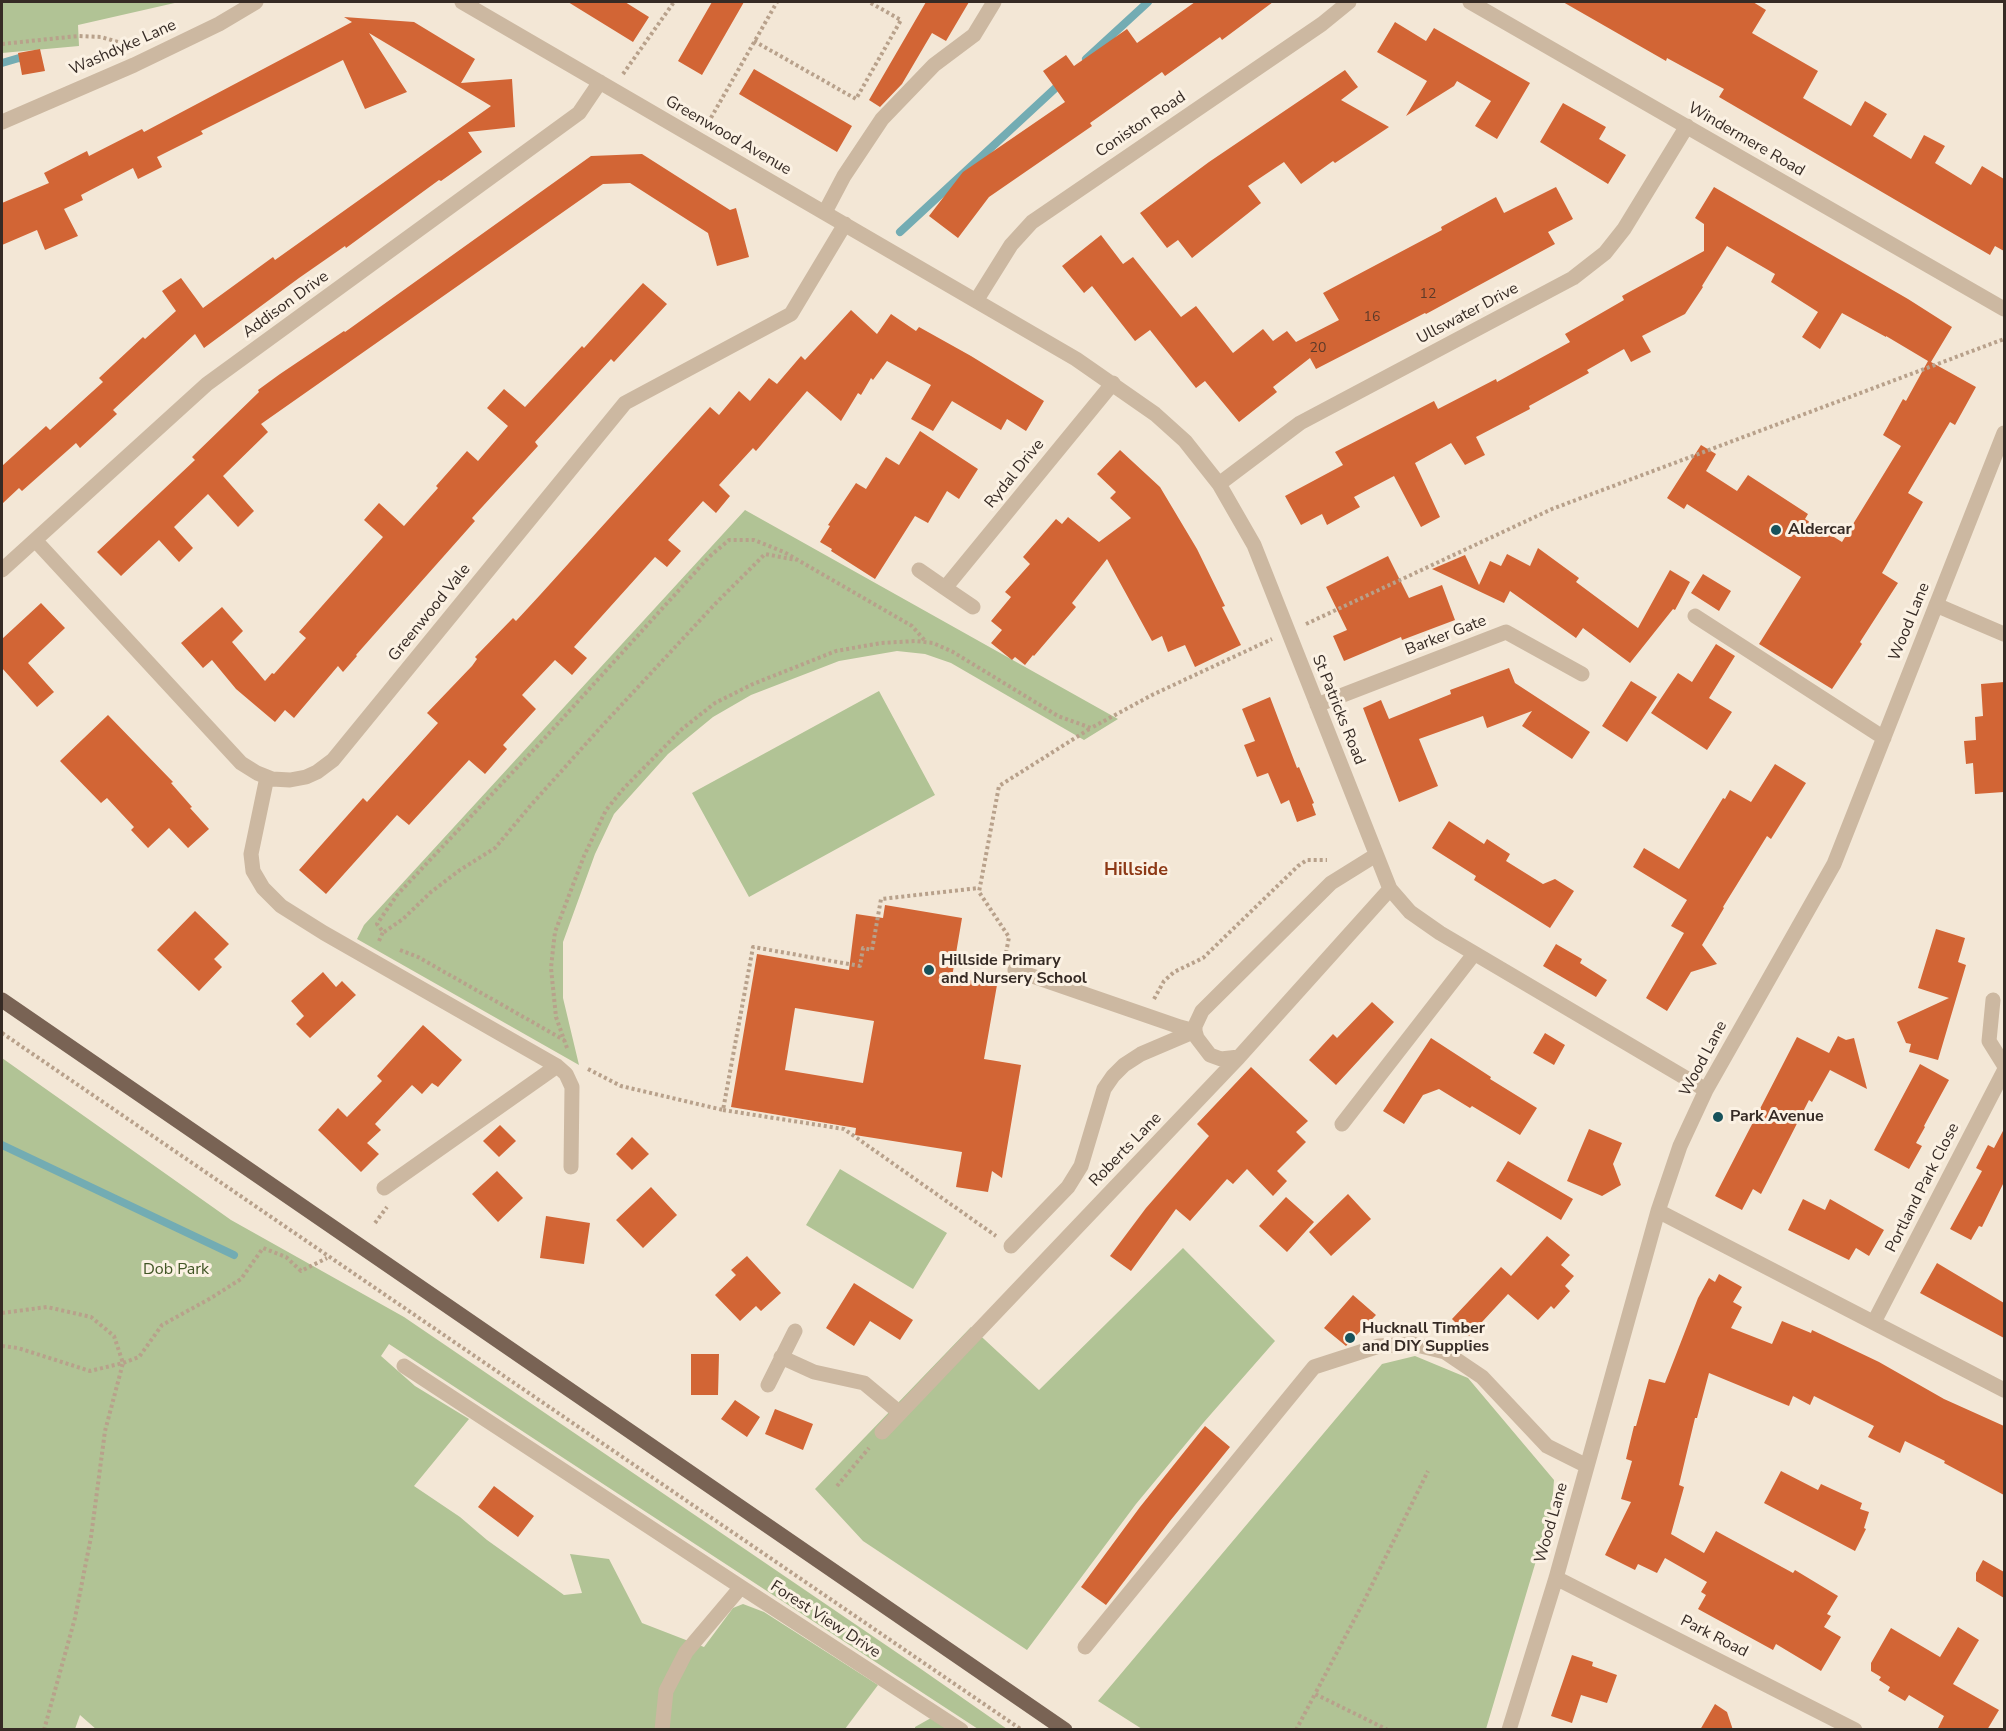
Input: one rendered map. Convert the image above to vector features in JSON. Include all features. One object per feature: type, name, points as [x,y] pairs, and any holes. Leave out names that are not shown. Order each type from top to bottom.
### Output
[{"type":"main road","points":[[2,1000],[1065,1730]]},
{"type":"street","name":"Washdyke Lane","points":[[2,122],[134,65],[219,24],[256,2]]},
{"type":"street","name":"Greenwood Avenue","points":[[462,2],[976,301]]},
{"type":"street","points":[[825,212],[844,176],[882,119],[934,65],[974,35],[994,2]]},
{"type":"street","name":"Coniston Road","points":[[976,301],[1011,245],[1032,222],[1322,24],[1348,2]]},
{"type":"street","name":"Windermere Road","points":[[1470,2],[2004,309]]},
{"type":"street","name":"Addison Drive","points":[[2,570],[207,384],[579,113],[606,86]]},
{"type":"street","name":"Ullswater Drive","points":[[1219,484],[1300,423],[1573,278],[1605,253],[1624,229],[1688,126]]},
{"type":"street","name":"Greenwood Vale","points":[[35,540],[241,763],[267,777],[290,780],[306,777],[333,760],[625,403],[791,314],[845,224]]},
{"type":"street","name":"St Patricks Road","points":[[976,301],[1076,359],[1155,414],[1185,441],[1219,484],[1254,545],[1389,889],[1410,912],[1474,954],[1706,1090]]},
{"type":"street","name":"Rydal Drive","points":[[945,588],[1113,383]]},
{"type":"street","name":"Wood Lane","points":[[1509,1730],[1556,1578],[1658,1211],[1680,1146],[1706,1090],[1833,864],[2004,433]]},
{"type":"street","points":[[919,570],[973,608]]},
{"type":"street","points":[[1936,605],[2004,634]]},
{"type":"street","points":[[1695,616],[1884,738]]},
{"type":"street","name":"Barker Gate","points":[[1317,705],[1506,632],[1582,674]]},
{"type":"street","points":[[267,777],[251,854],[253,871],[263,888],[281,906],[389,972],[566,1072]]},
{"type":"street","points":[[1239,1057],[1221,1059],[1210,1055],[1197,1038],[1195,1031],[1202,1011],[1331,883],[1376,855]]},
{"type":"street","name":"Roberts Lane","points":[[882,1432],[1239,1057],[1389,889]]},
{"type":"street","points":[[1342,1124],[1474,954]]},
{"type":"street","points":[[1015,970],[1195,1031]]},
{"type":"street","points":[[1993,1000],[1989,1041],[2004,1065]]},
{"type":"street","points":[[1011,1246],[1068,1187],[1081,1166],[1101,1098],[1113,1076],[1124,1065],[1141,1054],[1195,1031]]},
{"type":"street","name":"Portland Park Close","points":[[1874,1322],[2004,1071]]},
{"type":"street","points":[[566,1072],[572,1167]]},
{"type":"street","points":[[384,1188],[566,1072]]},
{"type":"street","points":[[1658,1211],[2004,1390]]},
{"type":"street","points":[[768,1385],[795,1331]]},
{"type":"street","points":[[1085,1647],[1314,1367],[1379,1346],[1413,1344],[1445,1352],[1482,1377],[1547,1446],[1587,1466]]},
{"type":"street","points":[[782,1357],[814,1372],[864,1383],[900,1413]]},
{"type":"street","name":"Forest View Drive","points":[[404,1366],[961,1730]]},
{"type":"street","name":"Park Road","points":[[1556,1578],[1855,1730]]},
{"type":"street","points":[[662,1730],[666,1691],[686,1652],[741,1587]]},
{"type":"path","points":[[606,86],[674,2]]},
{"type":"path","points":[[699,139],[777,2]]},
{"type":"path","points":[[754,41],[856,99],[901,20],[869,2]]},
{"type":"path","points":[[2,44],[78,36],[101,37],[118,42],[134,65]]},
{"type":"path","points":[[1015,970],[1003,968],[1009,937],[979,892],[999,786],[1091,728],[1152,695],[1552,509],[2004,339]]},
{"type":"path","points":[[384,932],[377,924],[397,895],[543,740],[709,557],[729,540],[754,540],[784,552],[912,626],[926,642]]},
{"type":"path","points":[[379,942],[384,932],[403,919],[441,885],[495,848],[601,727],[715,604],[765,554],[800,561]]},
{"type":"path","points":[[1011,1246],[844,1129],[723,1110],[566,1072],[553,999],[551,968],[555,932],[584,856],[606,810],[624,788],[682,729],[715,702],[753,684],[836,651],[881,643],[916,641],[933,643],[953,652],[1059,716],[1091,728]]},
{"type":"path","points":[[1146,1015],[1164,981],[1174,972],[1203,958],[1298,866],[1307,860],[1331,860]]},
{"type":"path","points":[[723,1110],[753,946],[860,966],[863,948],[872,950],[881,899],[979,888]]},
{"type":"path","points":[[2,1034],[1022,1730]]},
{"type":"path","points":[[2,1346],[18,1348],[90,1371],[123,1363],[137,1358],[162,1325],[212,1299],[241,1279],[263,1248],[286,1257],[301,1271],[327,1257]]},
{"type":"path","points":[[2,1313],[47,1307],[91,1317],[114,1336],[123,1363],[105,1431],[91,1537],[75,1618],[44,1730]]},
{"type":"path","points":[[837,1486],[882,1432]]},
{"type":"path","points":[[1296,1730],[1364,1603],[1428,1471]]},
{"type":"path","points":[[1316,1694],[1388,1730]]},
{"type":"green space","points":[[2,2],[179,2],[78,25],[79,46],[2,53]]},
{"type":"green space","points":[[745,510],[1118,719],[1084,740],[951,663],[925,654],[897,651],[839,661],[751,695],[713,717],[668,754],[614,814],[595,854],[563,942],[563,998],[579,1065],[357,939],[364,925]]},
{"type":"green space","points":[[879,691],[935,795],[749,897],[692,793]]},
{"type":"green space","name":"Dob Park","points":[[2,1058],[231,1220],[404,1317],[1007,1729],[978,1729],[389,1344],[381,1356],[415,1386],[469,1419],[414,1486],[460,1517],[487,1540],[564,1595],[582,1593],[570,1554],[609,1559],[642,1623],[704,1647],[733,1608],[743,1604],[764,1612],[878,1685],[845,1729],[97,1730],[80,1715],[75,1729],[2,1729]]},
{"type":"green space","points":[[840,1169],[947,1233],[913,1289],[806,1225]]},
{"type":"green space","points":[[1183,1248],[1275,1341],[1136,1504],[1027,1650],[863,1541],[815,1489],[971,1327],[1039,1390]]},
{"type":"green space","points":[[1415,1356],[1468,1378],[1554,1480],[1552,1507],[1486,1729],[1142,1729],[1098,1701],[1382,1364]]},
{"type":"green space","points":[[931,1718],[949,1730],[915,1730],[915,1727]]},
{"type":"building","points":[[568,2],[625,2],[649,17],[633,42]]},
{"type":"building","points":[[712,2],[744,2],[702,75],[678,61]]},
{"type":"building","points":[[926,2],[969,2],[946,41],[932,33],[902,84],[880,107],[869,100]]},
{"type":"building","points":[[1195,2],[1273,2],[1222,40],[1220,37],[1165,76],[1162,72],[1090,123],[1092,126],[989,197],[958,238],[929,216],[963,172],[1065,102],[1043,71],[1066,55],[1074,66],[1127,29],[1137,43]]},
{"type":"building","points":[[1563,2],[1753,2],[1766,10],[1752,33],[1818,71],[1803,98],[1851,126],[1865,101],[1887,114],[1873,136],[1911,159],[1924,135],[1945,146],[1935,163],[1971,185],[1982,166],[2004,179],[2004,251],[1995,246],[1990,255],[1719,97],[1724,89],[1667,58],[1666,61]]},
{"type":"building","points":[[344,17],[414,22],[475,59],[461,83],[512,79],[515,127],[468,132],[482,152],[441,181],[439,180],[346,248],[345,246],[299,278],[204,348],[195,334],[113,410],[117,414],[80,448],[76,443],[22,491],[19,488],[2,504],[2,466],[46,426],[50,430],[103,382],[99,378],[143,337],[145,339],[176,311],[162,291],[181,278],[203,308],[273,257],[275,260],[491,106],[369,33],[407,92],[365,109],[343,60],[201,131],[203,134],[157,157],[162,167],[138,179],[133,168],[81,195],[83,200],[64,209],[78,236],[45,250],[37,230],[2,245],[2,203],[49,183],[44,173],[87,151],[89,156],[142,129],[144,132],[352,22]]},
{"type":"building","points":[[1395,22],[1426,41],[1434,28],[1530,83],[1497,139],[1475,126],[1491,101],[1457,81],[1454,86],[1406,116],[1427,81],[1377,52]]},
{"type":"building","points":[[40,49],[45,71],[22,75],[18,53]]},
{"type":"building","points":[[754,69],[852,126],[837,152],[739,94]]},
{"type":"building","points":[[1345,70],[1358,87],[1341,100],[1389,127],[1335,163],[1333,161],[1301,184],[1284,162],[1248,186],[1261,203],[1192,258],[1178,240],[1167,248],[1140,213],[1209,162]]},
{"type":"building","points":[[1563,103],[1606,127],[1599,139],[1626,155],[1608,184],[1540,142]]},
{"type":"building","points":[[642,154],[730,210],[736,208],[749,257],[717,266],[708,233],[630,183],[603,184],[261,424],[268,432],[223,476],[254,511],[238,527],[208,494],[174,527],[193,548],[179,562],[159,540],[121,576],[97,552],[195,460],[192,457],[259,392],[258,390],[345,332],[591,156]]},
{"type":"building","points":[[1556,187],[1573,219],[1548,232],[1555,244],[1426,314],[1316,369],[1310,358],[1273,387],[1277,392],[1239,422],[1205,381],[1196,388],[1150,330],[1135,341],[1092,286],[1084,293],[1062,266],[1101,235],[1123,264],[1133,257],[1181,317],[1196,306],[1233,353],[1263,329],[1273,341],[1287,331],[1296,342],[1339,320],[1323,293],[1442,230],[1441,227],[1496,197],[1504,213]]},
{"type":"building","points":[[1714,187],[1908,299],[1952,327],[1931,362],[1976,387],[1955,425],[1950,422],[1908,493],[1923,502],[1882,573],[1898,583],[1832,689],[1759,644],[1801,577],[1687,504],[1684,509],[1667,498],[1701,445],[1716,454],[1706,471],[1737,491],[1748,475],[1808,514],[1805,519],[1842,542],[1901,446],[1883,435],[1903,399],[1906,401],[1928,361],[1842,313],[1820,349],[1802,337],[1818,312],[1771,282],[1775,274],[1727,246],[1685,314],[1642,336],[1651,352],[1631,362],[1624,349],[1587,370],[1589,373],[1529,406],[1530,409],[1476,437],[1485,455],[1465,465],[1451,443],[1415,463],[1440,517],[1421,527],[1394,476],[1354,497],[1360,507],[1327,525],[1322,514],[1301,525],[1285,496],[1343,465],[1335,452],[1434,401],[1438,409],[1496,379],[1497,382],[1570,342],[1565,334],[1624,300],[1622,296],[1704,251],[1704,224],[1695,218]]},
{"type":"building","points":[[643,283],[667,304],[614,362],[611,359],[535,442],[538,446],[472,518],[475,521],[343,672],[338,666],[294,718],[285,710],[275,722],[236,689],[212,660],[203,668],[181,643],[222,607],[243,631],[232,642],[265,681],[272,673],[274,674],[306,638],[299,632],[383,537],[364,520],[379,503],[404,526],[467,451],[478,461],[508,426],[487,408],[504,389],[525,407],[582,346],[584,348]]},
{"type":"building","points":[[851,310],[877,334],[891,314],[916,331],[919,327],[1044,401],[1026,431],[1007,419],[1001,430],[952,401],[933,431],[911,419],[931,385],[887,361],[873,380],[871,378],[861,395],[858,393],[841,421],[807,391],[756,451],[753,448],[719,485],[730,496],[716,513],[703,501],[668,540],[681,551],[667,567],[655,557],[574,647],[587,658],[572,675],[555,660],[522,695],[536,709],[503,745],[507,749],[485,774],[469,760],[409,825],[397,815],[326,894],[299,870],[363,798],[367,802],[438,723],[427,713],[472,666],[477,659],[475,657],[513,618],[516,621],[710,407],[719,415],[739,391],[750,401],[769,378],[777,384],[801,356],[805,360]]},
{"type":"building","points":[[920,431],[978,469],[959,499],[947,491],[928,523],[915,516],[875,579],[820,542],[830,526],[828,525],[856,483],[866,489],[886,457],[899,465]]},
{"type":"building","points":[[1120,450],[1160,487],[1197,549],[1241,645],[1195,667],[1185,645],[1168,652],[1162,636],[1152,641],[1107,559],[1072,603],[1076,607],[1034,656],[1025,665],[1015,657],[1012,660],[991,643],[1002,630],[991,621],[1011,597],[1005,592],[1030,564],[1023,557],[1056,519],[1062,524],[1068,517],[1099,542],[1131,518],[1110,498],[1116,492],[1097,474]]},
{"type":"building","points":[[1538,548],[1579,578],[1576,582],[1638,628],[1670,570],[1690,582],[1675,610],[1673,609],[1630,663],[1583,628],[1576,638],[1510,591],[1504,603],[1432,569],[1465,555],[1479,585],[1490,561],[1501,566],[1507,554],[1530,566]]},
{"type":"building","points":[[1388,556],[1409,598],[1442,585],[1455,620],[1402,640],[1401,637],[1344,661],[1333,636],[1347,630],[1326,587]]},
{"type":"building","points":[[1703,574],[1731,591],[1719,611],[1691,593]]},
{"type":"building","points":[[41,603],[65,628],[28,663],[54,692],[37,707],[2,668],[2,639]]},
{"type":"building","points":[[1716,644],[1735,656],[1709,698],[1732,712],[1707,750],[1651,713],[1678,673],[1692,682]]},
{"type":"building","points":[[1509,668],[1515,683],[1590,732],[1572,759],[1522,726],[1532,711],[1487,728],[1483,716],[1419,739],[1438,786],[1399,802],[1363,708],[1381,700],[1389,719],[1451,694],[1450,690]]},
{"type":"building","points":[[1631,681],[1657,697],[1627,742],[1602,726]]},
{"type":"building","points":[[2004,682],[2004,792],[1975,794],[1973,763],[1966,764],[1964,741],[1976,740],[1975,717],[1983,716],[1981,684]]},
{"type":"building","points":[[1270,697],[1297,768],[1299,767],[1314,803],[1312,804],[1316,815],[1297,822],[1289,800],[1281,804],[1268,773],[1257,777],[1244,745],[1255,741],[1242,709]]},
{"type":"building","points":[[108,715],[173,782],[171,783],[192,807],[190,808],[209,829],[188,848],[169,828],[148,848],[131,830],[134,827],[107,798],[101,803],[60,761]]},
{"type":"building","points":[[1775,764],[1806,783],[1771,839],[1767,836],[1702,945],[1717,964],[1691,972],[1667,1011],[1646,998],[1684,933],[1671,926],[1687,900],[1633,867],[1644,848],[1679,869],[1730,790],[1751,802]]},
{"type":"building","points":[[1449,821],[1484,844],[1487,839],[1510,854],[1506,861],[1543,884],[1555,879],[1574,891],[1550,928],[1474,880],[1476,876],[1432,848]]},
{"type":"building","points":[[885,905],[962,918],[952,977],[997,985],[984,1059],[1021,1065],[1002,1178],[992,1171],[988,1192],[956,1187],[962,1152],[855,1135],[856,1128],[731,1107],[757,954],[849,970],[856,914],[883,918]],"holes":[[[795,1008],[874,1021],[863,1083],[785,1070]]]},
{"type":"building","points":[[195,911],[229,944],[214,959],[222,967],[199,991],[157,950]]},
{"type":"building","points":[[1936,929],[1965,938],[1958,962],[1966,965],[1938,1060],[1909,1052],[1911,1044],[1906,1043],[1897,1022],[1949,998],[1918,988]]},
{"type":"building","points":[[1556,944],[1582,959],[1580,963],[1607,980],[1596,997],[1543,966]]},
{"type":"building","points":[[323,972],[336,987],[342,981],[356,995],[310,1038],[296,1024],[304,1016],[291,1001]]},
{"type":"building","points":[[1372,1002],[1394,1022],[1336,1085],[1309,1060],[1333,1034],[1337,1038]]},
{"type":"building","points":[[423,1025],[462,1060],[438,1087],[432,1083],[422,1094],[412,1085],[375,1124],[381,1130],[367,1143],[379,1154],[361,1172],[318,1130],[338,1108],[347,1117],[382,1081],[377,1076]]},
{"type":"building","points":[[1545,1033],[1565,1045],[1554,1065],[1533,1053]]},
{"type":"building","points":[[1838,1036],[1846,1040],[1854,1038],[1867,1089],[1830,1070],[1812,1102],[1809,1100],[1761,1194],[1753,1189],[1742,1210],[1715,1196],[1797,1037],[1829,1053]]},
{"type":"building","points":[[1431,1038],[1537,1108],[1520,1135],[1439,1089],[1423,1095],[1404,1124],[1383,1111]]},
{"type":"building","points":[[1920,1064],[1949,1080],[1916,1143],[1922,1146],[1909,1169],[1874,1150]]},
{"type":"building","points":[[1251,1067],[1308,1121],[1296,1132],[1306,1142],[1277,1171],[1287,1181],[1273,1196],[1247,1169],[1233,1184],[1227,1179],[1190,1221],[1176,1209],[1131,1271],[1110,1256],[1146,1208],[1209,1136],[1197,1124]]},
{"type":"building","points":[[500,1125],[516,1141],[499,1157],[483,1141]]},
{"type":"building","points":[[1589,1129],[1622,1143],[1613,1164],[1621,1185],[1602,1196],[1567,1181]]},
{"type":"building","points":[[2004,1129],[2004,1182],[1982,1227],[1979,1226],[1971,1240],[1950,1229],[1982,1171],[1976,1168],[1988,1145],[1994,1148]]},
{"type":"building","points":[[632,1137],[649,1154],[632,1170],[616,1154]]},
{"type":"building","points":[[1508,1161],[1573,1199],[1561,1220],[1496,1181]]},
{"type":"building","points":[[497,1171],[523,1198],[498,1222],[472,1194]]},
{"type":"building","points":[[651,1187],[677,1215],[643,1248],[616,1220]]},
{"type":"building","points":[[1348,1194],[1371,1219],[1331,1256],[1309,1232]]},
{"type":"building","points":[[1286,1197],[1314,1222],[1287,1252],[1259,1226]]},
{"type":"building","points":[[1803,1199],[1825,1210],[1830,1199],[1884,1230],[1869,1256],[1856,1248],[1849,1260],[1788,1230]]},
{"type":"building","points":[[546,1216],[590,1223],[584,1264],[540,1258]]},
{"type":"building","points":[[1547,1236],[1570,1255],[1561,1265],[1574,1276],[1565,1286],[1570,1291],[1554,1309],[1551,1306],[1538,1320],[1508,1294],[1469,1336],[1452,1319],[1501,1267],[1511,1276]]},
{"type":"building","points":[[747,1256],[781,1293],[761,1311],[756,1306],[740,1321],[715,1295],[736,1275],[731,1270]]},
{"type":"building","points":[[1937,1263],[2004,1303],[2004,1338],[1920,1293]]},
{"type":"building","points":[[1719,1274],[1742,1287],[1733,1302],[1742,1307],[1731,1328],[1772,1344],[1782,1321],[1811,1333],[1812,1330],[1879,1362],[1944,1399],[2004,1426],[2004,1495],[1905,1441],[1900,1453],[1868,1437],[1874,1426],[1814,1396],[1810,1405],[1793,1396],[1789,1406],[1709,1373],[1697,1418],[1695,1418],[1679,1485],[1684,1487],[1671,1534],[1704,1553],[1716,1531],[1793,1573],[1795,1570],[1838,1596],[1827,1614],[1831,1616],[1824,1627],[1841,1637],[1821,1671],[1776,1644],[1773,1650],[1698,1609],[1706,1595],[1701,1592],[1707,1582],[1665,1558],[1657,1573],[1638,1564],[1635,1570],[1605,1555],[1631,1502],[1621,1499],[1632,1461],[1626,1459],[1649,1379],[1665,1383],[1698,1298],[1709,1278],[1715,1282]]},
{"type":"building","points":[[854,1283],[913,1320],[900,1340],[870,1321],[854,1346],[826,1328]]},
{"type":"building","points":[[1353,1295],[1376,1315],[1346,1346],[1324,1328]]},
{"type":"building","points":[[691,1354],[719,1354],[718,1395],[691,1395]]},
{"type":"building","points":[[735,1400],[760,1417],[747,1437],[721,1419]]},
{"type":"building","points":[[775,1409],[813,1424],[803,1450],[765,1434]]},
{"type":"building","points":[[1205,1426],[1230,1447],[1106,1605],[1081,1587],[1140,1507]]},
{"type":"building","points":[[1781,1471],[1818,1490],[1821,1484],[1862,1503],[1860,1509],[1869,1512],[1864,1528],[1866,1529],[1855,1551],[1764,1503]]},
{"type":"building","points":[[494,1486],[534,1516],[518,1537],[478,1507]]},
{"type":"building","points":[[1983,1560],[2004,1572],[2004,1598],[1976,1581],[1976,1573]]},
{"type":"building","points":[[1958,1627],[1979,1640],[1953,1684],[1999,1710],[1987,1730],[1937,1730],[1944,1716],[1909,1695],[1905,1701],[1888,1691],[1890,1687],[1879,1680],[1881,1677],[1871,1671],[1871,1663],[1891,1628],[1940,1657]]},
{"type":"building","points":[[1572,1655],[1593,1662],[1592,1666],[1617,1675],[1607,1703],[1581,1695],[1572,1723],[1551,1716]]},
{"type":"building","points":[[1715,1704],[1727,1712],[1733,1730],[1700,1730]]},
{"type":"waterway","points":[[1086,59],[1148,2]]},
{"type":"waterway","points":[[2,63],[19,58],[29,61]]},
{"type":"waterway","points":[[900,232],[1062,82]]},
{"type":"waterway","points":[[2,1145],[234,1255]]},
{"type":"place","name":"Aldercar","points":[[1776,530]]},
{"type":"place","name":"Hillside Primary and Nursery School","points":[[929,970]]},
{"type":"place","name":"Park Avenue","points":[[1718,1117]]},
{"type":"place","name":"Hucknall Timber and DIY Supplies","points":[[1350,1338]]},
{"type":"district","name":"Hillside","points":[[1136,871]]}]
